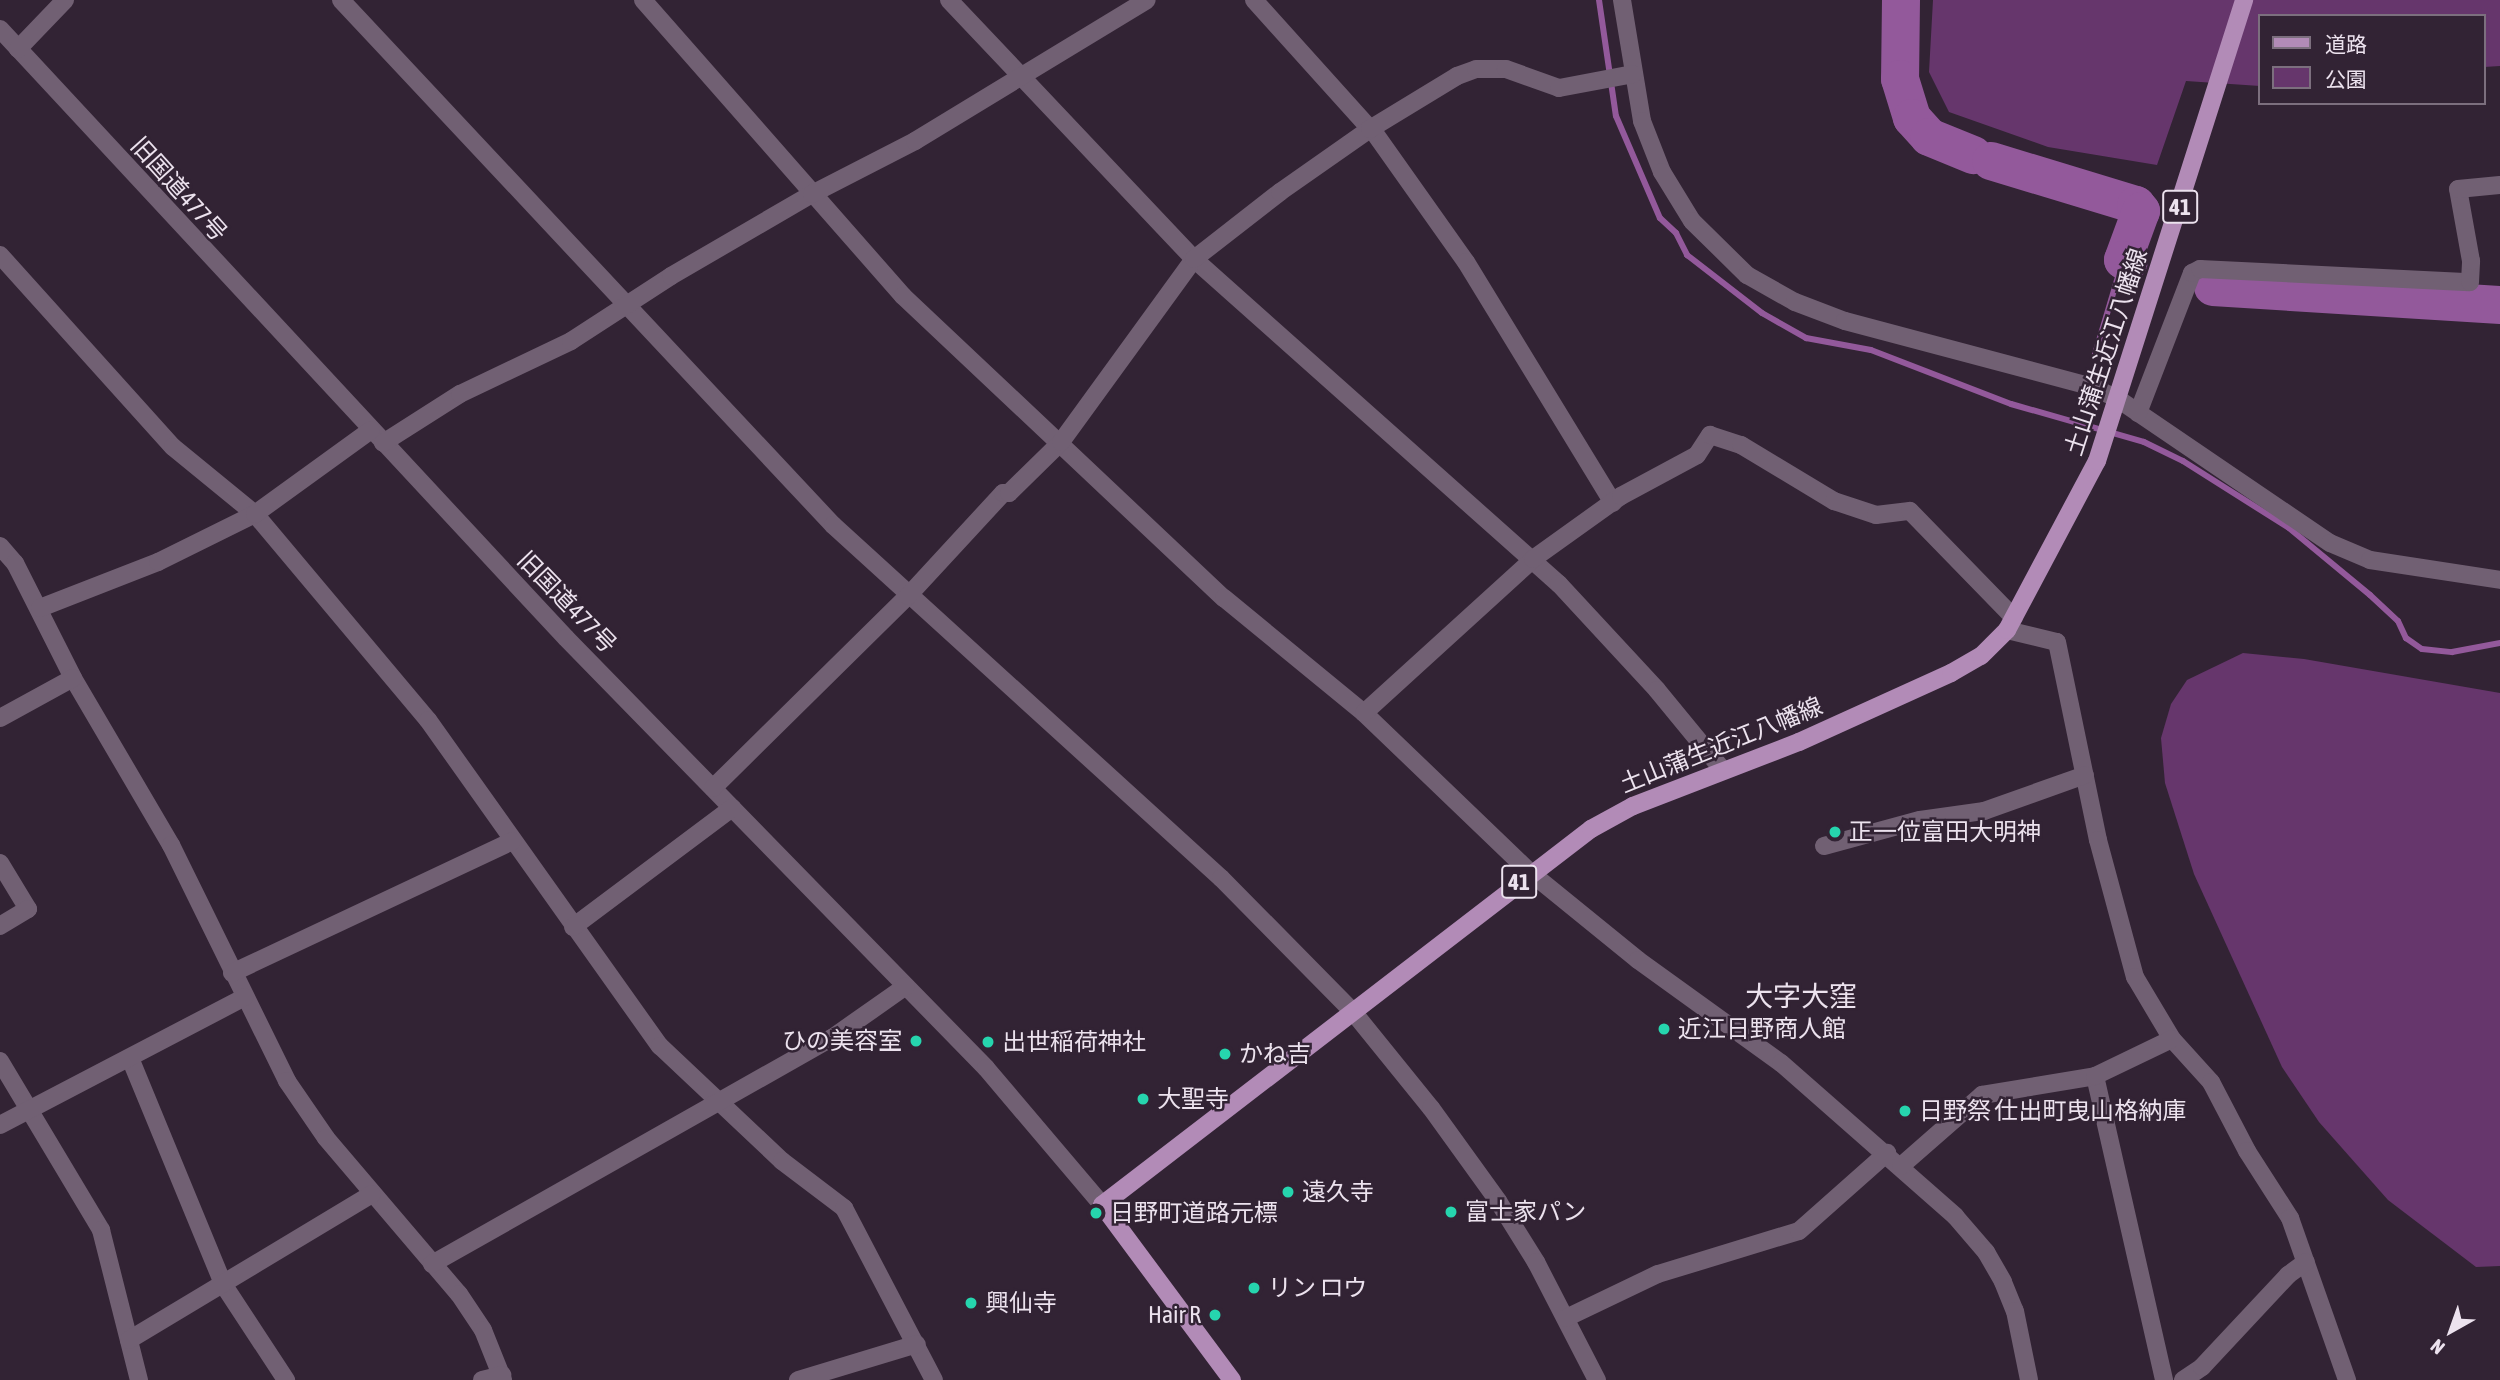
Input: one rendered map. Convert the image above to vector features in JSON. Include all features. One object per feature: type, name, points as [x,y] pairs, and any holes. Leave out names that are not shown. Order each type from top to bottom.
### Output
[{"type":"main road","name":"土山蒲生近江八幡線","points":[[1102,1205],[1591,829],[1633,806],[1722,769],[1799,742],[1951,673],[1981,656],[2011,624],[2097,461],[2244,0]]},
{"type":"main road","points":[[1102,1205],[1232,1380]]},
{"type":"street","points":[[18,49],[65,0]]},
{"type":"street","points":[[341,0],[833,524],[908,596],[1221,878],[1354,1013],[1431,1108],[1498,1201],[1566,1318],[1597,1380]]},
{"type":"street","points":[[643,0],[903,296],[1224,598],[1364,713],[1531,873],[1638,960],[1781,1063],[1901,1166],[1986,1252],[2015,1311],[2029,1380]]},
{"type":"street","points":[[949,0],[1020,79],[1194,259],[1533,559],[1618,646],[1722,769]]},
{"type":"street","points":[[40,608],[158,562],[255,514],[377,436],[533,361],[812,194],[915,141],[1147,0]]},
{"type":"street","points":[[1254,0],[1371,128],[1466,262],[1613,503]]},
{"type":"street","points":[[1622,0],[1628,75],[1662,172],[1692,220],[1747,275],[1795,302],[1845,321],[2093,387],[2116,406],[2138,413],[2330,543],[2370,560],[2500,580]]},
{"type":"street","name":"旧国道477号","points":[[0,29],[377,436],[732,808],[986,1068],[1102,1205]]},
{"type":"street","points":[[713,788],[908,596],[961,534],[1061,442],[1194,259],[1371,128],[1457,76],[1476,69],[1506,69],[1559,88],[1595,79],[1628,75]]},
{"type":"street","points":[[2138,413],[2192,273],[2200,269],[2470,282],[2471,261],[2458,189],[2500,185]]},
{"type":"street","points":[[0,255],[173,447],[255,514],[428,720],[660,1046],[808,1183],[844,1208],[934,1380]]},
{"type":"street","points":[[1364,713],[1533,559],[1613,503],[1697,456],[1710,435],[1741,445],[1834,501],[1876,515],[1910,511],[2011,624],[2057,642],[2085,775],[2135,977],[2172,1039],[2211,1082],[2247,1151],[2290,1218],[2347,1380]]},
{"type":"street","points":[[0,546],[40,608],[73,678],[171,845],[245,997],[308,1114],[483,1330],[503,1378],[482,1380]]},
{"type":"street","points":[[0,718],[73,678]]},
{"type":"street","points":[[1824,846],[1920,820],[1984,811],[2085,775]]},
{"type":"street","points":[[573,927],[732,808]]},
{"type":"street","points":[[233,973],[513,841]]},
{"type":"street","points":[[0,863],[28,909],[0,926]]},
{"type":"street","points":[[432,1264],[841,1032],[905,986]]},
{"type":"street","points":[[0,1125],[245,997]]},
{"type":"street","points":[[1901,1166],[1982,1095],[2095,1076],[2172,1039]]},
{"type":"street","points":[[130,1058],[223,1284],[286,1380]]},
{"type":"street","points":[[0,1060],[101,1230],[139,1380]]},
{"type":"street","points":[[2095,1076],[2164,1380]]},
{"type":"street","points":[[1566,1318],[1658,1274],[1799,1231],[1887,1153]]},
{"type":"street","points":[[129,1340],[372,1194]]},
{"type":"street","points":[[2183,1380],[2202,1367],[2288,1275],[2306,1262]]},
{"type":"street","points":[[798,1380],[917,1344]]},
{"type":"green space","points":[[1933,0],[2500,0],[2500,66],[2486,67],[2486,14],[2258,14],[2258,86],[2186,81],[2157,165],[2048,147],[1949,112],[1929,72]]},
{"type":"green space","points":[[2243,653],[2304,659],[2500,693],[2500,1266],[2476,1267],[2388,1200],[2319,1122],[2282,1067],[2194,874],[2165,783],[2161,738],[2171,704],[2187,680]]},
{"type":"waterway","points":[[1599,0],[1616,116],[1660,218],[1676,233],[1687,255],[1762,313],[1806,338],[1871,350],[2011,404],[2144,442],[2183,461],[2289,528],[2370,595],[2398,621],[2406,638],[2422,649],[2452,652],[2500,643]]},
{"type":"waterway","points":[[1901,0],[1900,79],[1912,118],[1929,137],[1973,155]]},
{"type":"waterway","points":[[1991,161],[2136,205],[2141,211],[2123,260],[2129,262]]},
{"type":"waterway","points":[[2095,354],[2123,260]]},
{"type":"waterway","points":[[2213,287],[2500,305]]},
{"type":"place","name":"正一位富田大明神","points":[[1835,832]]},
{"type":"place","name":"近江日野商人館","points":[[1664,1029]]},
{"type":"place","name":"ひの美容室","points":[[916,1041]]},
{"type":"place","name":"出世稲荷神社","points":[[988,1042]]},
{"type":"place","name":"かね吉","points":[[1225,1054]]},
{"type":"place","name":"大聖寺","points":[[1143,1099]]},
{"type":"place","name":"日野祭 仕出町曳山格納庫","points":[[1905,1111]]},
{"type":"place","name":"遠久寺","points":[[1288,1192]]},
{"type":"place","name":"富士家パン","points":[[1451,1212]]},
{"type":"place","name":"日野町道路元標","points":[[1096,1213]]},
{"type":"place","name":"リン ロウ","points":[[1254,1288]]},
{"type":"place","name":"興仙寺","points":[[971,1303]]},
{"type":"place","name":"Hair R","points":[[1215,1315]]},
{"type":"district","name":"大字大窪","points":[[1801,996]]}]
